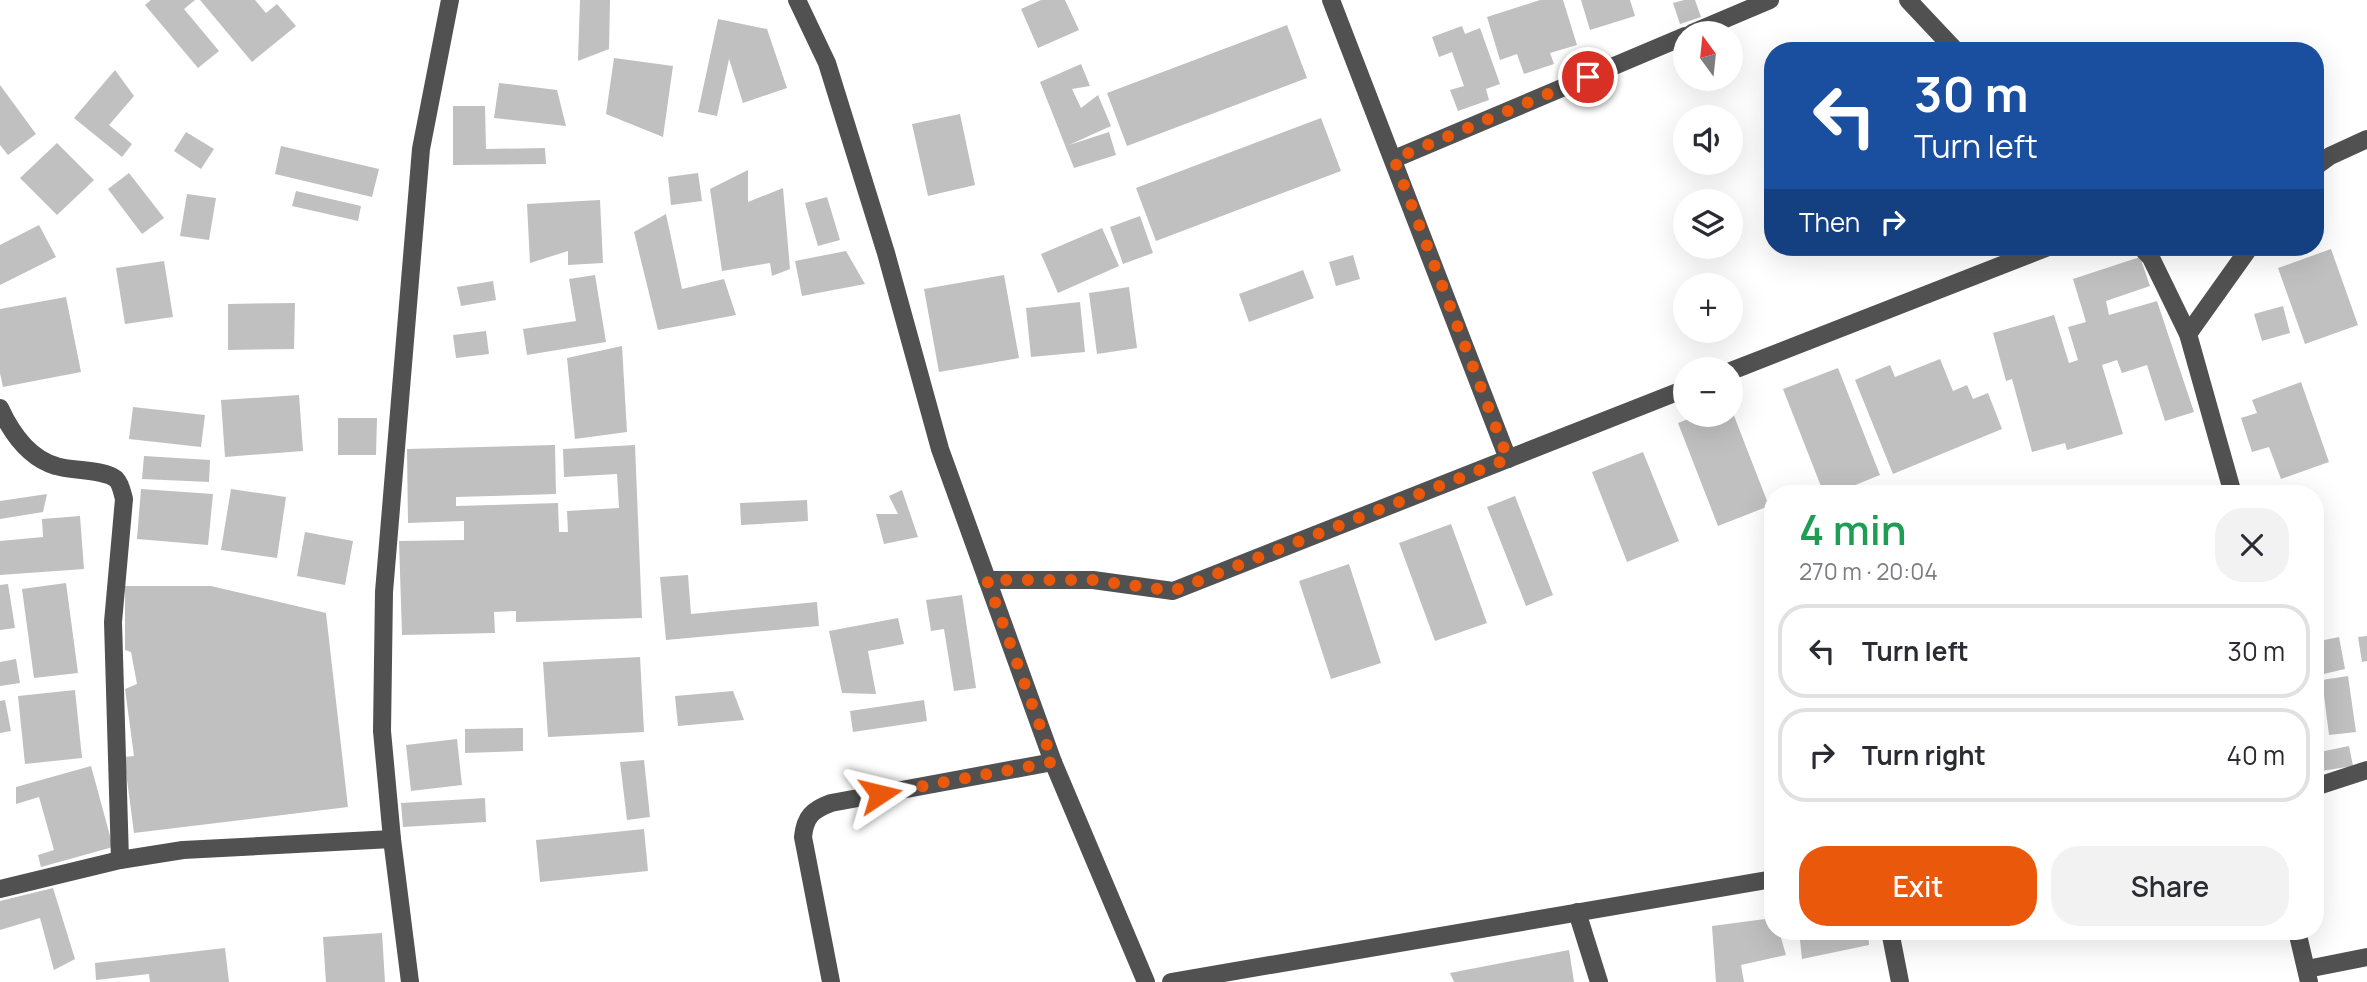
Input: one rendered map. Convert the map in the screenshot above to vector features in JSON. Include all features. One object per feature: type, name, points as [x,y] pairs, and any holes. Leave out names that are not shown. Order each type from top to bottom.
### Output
[{"type":"street","points":[[410,982],[392,839],[383,731],[384,592],[421,149],[450,0]]},
{"type":"street","points":[[797,0],[827,63],[886,253],[940,449],[1053,762],[1146,982]]},
{"type":"street","points":[[1331,0],[1508,459]]},
{"type":"street","points":[[1720,21],[1770,0]]},
{"type":"street","points":[[1908,0],[1948,42]]},
{"type":"street","points":[[1394,159],[1673,41]]},
{"type":"street","points":[[2324,160],[2367,139]]},
{"type":"street","points":[[1743,366],[2025,256]]},
{"type":"street","points":[[2149,256],[2188,334],[2230,485]]},
{"type":"street","points":[[2188,334],[2244,256]]},
{"type":"street","points":[[987,580],[1093,580],[1173,591],[1673,394]]},
{"type":"street","points":[[0,408],[9,429],[29,450],[54,466],[108,475],[117,480],[121,487],[124,499],[113,622],[120,860]]},
{"type":"street","points":[[831,982],[803,837],[805,821],[815,809],[831,803],[1053,762]]},
{"type":"street","points":[[2324,783],[2367,770]]},
{"type":"street","points":[[0,890],[120,860],[183,850],[392,839]]},
{"type":"street","points":[[1171,982],[1764,881]]},
{"type":"street","points":[[1577,912],[1599,982]]},
{"type":"street","points":[[1893,940],[1900,982]]},
{"type":"street","points":[[2299,940],[2308,976],[2367,957]]},
{"type":"building","points":[[151,0],[195,0],[184,9],[219,51],[198,68],[145,5]]},
{"type":"building","points":[[200,0],[255,0],[266,13],[277,4],[296,26],[252,62]]},
{"type":"building","points":[[580,0],[610,0],[609,49],[578,61]]},
{"type":"building","points":[[1041,0],[1065,0],[1079,30],[1038,48],[1021,9]]},
{"type":"building","points":[[1540,0],[1563,0],[1577,45],[1550,53],[1554,64],[1524,74],[1517,54],[1500,60],[1487,17]]},
{"type":"building","points":[[1581,0],[1630,0],[1635,16],[1590,30]]},
{"type":"building","points":[[1695,0],[1701,17],[1679,21],[1673,3]]},
{"type":"building","points":[[718,19],[767,29],[787,88],[743,103],[729,59],[717,116],[698,112]]},
{"type":"building","points":[[1287,25],[1307,78],[1127,146],[1107,93]]},
{"type":"building","points":[[1462,26],[1465,34],[1480,28],[1500,84],[1486,89],[1489,100],[1458,111],[1450,90],[1464,86],[1452,52],[1439,57],[1432,37]]},
{"type":"building","points":[[614,58],[673,66],[663,137],[606,114]]},
{"type":"building","points":[[1081,64],[1090,86],[1072,89],[1081,108],[1098,95],[1111,126],[1069,145],[1109,132],[1116,155],[1074,168],[1040,82]]},
{"type":"building","points":[[115,70],[134,96],[109,125],[132,144],[122,157],[74,118]]},
{"type":"building","points":[[499,83],[557,90],[566,126],[494,118]]},
{"type":"building","points":[[0,85],[36,134],[8,155],[0,145]]},
{"type":"building","points":[[453,106],[485,106],[486,149],[545,148],[546,164],[453,165]]},
{"type":"building","points":[[960,114],[975,185],[928,196],[912,124]]},
{"type":"building","points":[[1321,118],[1341,171],[1156,241],[1136,188]]},
{"type":"building","points":[[186,132],[214,149],[201,169],[174,151]]},
{"type":"building","points":[[57,143],[94,180],[57,215],[20,178]]},
{"type":"building","points":[[281,146],[379,169],[372,197],[275,174]]},
{"type":"building","points":[[748,170],[748,202],[783,188],[790,269],[772,276],[770,263],[722,271],[710,189]]},
{"type":"building","points":[[129,173],[164,218],[142,234],[108,189]]},
{"type":"building","points":[[698,173],[702,201],[671,205],[668,177]]},
{"type":"building","points":[[296,191],[361,206],[358,221],[292,206]]},
{"type":"building","points":[[187,194],[216,198],[209,240],[180,236]]},
{"type":"building","points":[[827,197],[840,240],[818,246],[805,203]]},
{"type":"building","points":[[600,200],[603,263],[568,265],[568,251],[530,263],[527,204]]},
{"type":"building","points":[[666,214],[682,289],[724,279],[736,315],[658,330],[634,232]]},
{"type":"building","points":[[1140,216],[1153,253],[1123,264],[1110,227]]},
{"type":"building","points":[[39,225],[56,257],[0,285],[0,245]]},
{"type":"building","points":[[1102,228],[1119,266],[1058,293],[1041,254]]},
{"type":"building","points":[[2331,249],[2358,325],[2305,344],[2278,268],[2311,256],[2324,256],[2324,252]]},
{"type":"building","points":[[846,251],[865,284],[802,296],[795,261]]},
{"type":"building","points":[[1353,255],[1360,279],[1336,286],[1329,262]]},
{"type":"building","points":[[2140,257],[2150,286],[2106,301],[2109,315],[2157,301],[2194,412],[2165,421],[2147,365],[2122,373],[2117,360],[2102,365],[2123,434],[2067,450],[2065,443],[2032,452],[2012,379],[2006,381],[1993,333],[2054,315],[2069,363],[2078,360],[2068,327],[2086,322],[2073,279]]},
{"type":"building","points":[[164,261],[173,317],[125,324],[116,268]]},
{"type":"building","points":[[1303,270],[1314,298],[1249,322],[1239,294]]},
{"type":"building","points":[[595,275],[606,342],[527,355],[523,329],[576,321],[569,279]]},
{"type":"building","points":[[1004,275],[1019,358],[939,372],[924,289]]},
{"type":"building","points":[[493,281],[496,300],[461,306],[457,287]]},
{"type":"building","points":[[1129,287],[1137,348],[1097,354],[1089,293]]},
{"type":"building","points":[[66,297],[81,372],[3,387],[0,373],[0,309]]},
{"type":"building","points":[[1080,302],[1085,352],[1031,357],[1026,308]]},
{"type":"building","points":[[295,303],[294,349],[228,350],[228,304]]},
{"type":"building","points":[[2283,306],[2290,333],[2262,341],[2254,314]]},
{"type":"building","points":[[486,331],[489,354],[456,358],[453,335]]},
{"type":"building","points":[[622,346],[627,432],[575,439],[567,358]]},
{"type":"building","points":[[1940,359],[1953,391],[1967,385],[1973,399],[1988,393],[2002,429],[1893,474],[1855,380],[1890,365],[1895,377]]},
{"type":"building","points":[[1838,368],[1880,475],[1855,485],[1820,485],[1783,389]]},
{"type":"building","points":[[2301,382],[2329,462],[2281,479],[2269,447],[2252,452],[2241,418],[2257,413],[2252,400]]},
{"type":"building","points":[[299,395],[303,451],[225,457],[221,400]]},
{"type":"building","points":[[133,407],[205,415],[201,447],[129,439]]},
{"type":"building","points":[[338,418],[377,418],[376,455],[338,455]]},
{"type":"building","points":[[1680,427],[1738,427],[1764,493],[1764,508],[1718,526]]},
{"type":"building","points":[[555,445],[556,494],[456,497],[456,506],[558,503],[559,532],[568,532],[567,511],[619,508],[617,474],[564,477],[563,449],[635,445],[642,618],[516,622],[516,611],[494,612],[495,633],[402,635],[399,541],[464,540],[464,521],[408,523],[407,449]]},
{"type":"building","points":[[1643,452],[1679,541],[1627,562],[1592,472]]},
{"type":"building","points":[[144,456],[210,460],[209,482],[142,479]]},
{"type":"building","points":[[141,489],[213,494],[208,545],[137,539]]},
{"type":"building","points":[[231,489],[286,497],[277,558],[221,550]]},
{"type":"building","points":[[902,490],[918,537],[884,544],[876,514],[898,514],[889,496]]},
{"type":"building","points":[[47,494],[43,512],[0,519],[0,501]]},
{"type":"building","points":[[1515,496],[1553,595],[1526,606],[1487,507]]},
{"type":"building","points":[[807,500],[808,521],[741,525],[740,503]]},
{"type":"building","points":[[80,516],[84,569],[0,575],[0,541],[43,537],[42,519]]},
{"type":"building","points":[[1451,524],[1487,623],[1435,641],[1399,543]]},
{"type":"building","points":[[305,532],[353,541],[345,585],[297,576]]},
{"type":"building","points":[[1349,564],[1381,663],[1331,679],[1299,581]]},
{"type":"building","points":[[688,575],[691,614],[817,602],[819,626],[666,640],[660,577]]},
{"type":"building","points":[[66,583],[78,673],[34,678],[22,589]]},
{"type":"building","points":[[8,584],[15,628],[0,630],[0,585]]},
{"type":"building","points":[[125,586],[211,586],[326,613],[348,807],[134,833],[124,757],[134,756],[125,689],[137,684],[131,652],[125,650]]},
{"type":"building","points":[[962,595],[976,688],[954,691],[944,629],[931,631],[926,600]]},
{"type":"building","points":[[898,618],[904,644],[868,651],[876,694],[842,693],[829,631]]},
{"type":"building","points":[[2367,636],[2367,661],[2362,662],[2358,637]]},
{"type":"building","points":[[2339,637],[2345,669],[2324,674],[2324,640]]},
{"type":"building","points":[[640,657],[644,732],[548,737],[543,662]]},
{"type":"building","points":[[16,659],[20,683],[0,686],[0,662]]},
{"type":"building","points":[[2348,676],[2356,732],[2329,735],[2324,680]]},
{"type":"building","points":[[75,690],[82,758],[25,764],[18,696]]},
{"type":"building","points":[[733,691],[744,720],[678,726],[675,696]]},
{"type":"building","points":[[5,700],[11,731],[0,733],[0,701]]},
{"type":"building","points":[[924,700],[927,721],[853,732],[850,711]]},
{"type":"building","points":[[523,728],[523,751],[465,753],[465,729]]},
{"type":"building","points":[[457,739],[462,785],[411,791],[406,745]]},
{"type":"building","points":[[2349,746],[2353,766],[2324,771],[2324,751]]},
{"type":"building","points":[[644,760],[650,817],[627,820],[620,762]]},
{"type":"building","points":[[91,766],[113,847],[41,867],[38,855],[54,850],[39,797],[16,804],[16,787]]},
{"type":"building","points":[[485,798],[486,822],[403,827],[401,803]]},
{"type":"building","points":[[644,829],[648,871],[540,882],[536,840]]},
{"type":"building","points":[[53,888],[75,959],[54,970],[40,918],[0,930],[0,901]]},
{"type":"building","points":[[1764,919],[1764,940],[1782,940],[1786,955],[1741,965],[1744,982],[1716,982],[1712,926]]},
{"type":"building","points":[[382,933],[385,982],[326,982],[323,937]]},
{"type":"building","points":[[1800,940],[1869,940],[1869,945],[1802,959]]},
{"type":"building","points":[[225,948],[229,982],[150,982],[149,974],[96,980],[95,963]]},
{"type":"building","points":[[1569,950],[1574,982],[1454,982],[1450,973]]},
{"type":"route","points":[[880,794],[1053,762],[987,580],[1093,580],[1173,591],[1508,459],[1394,159],[1588,77]]}]
